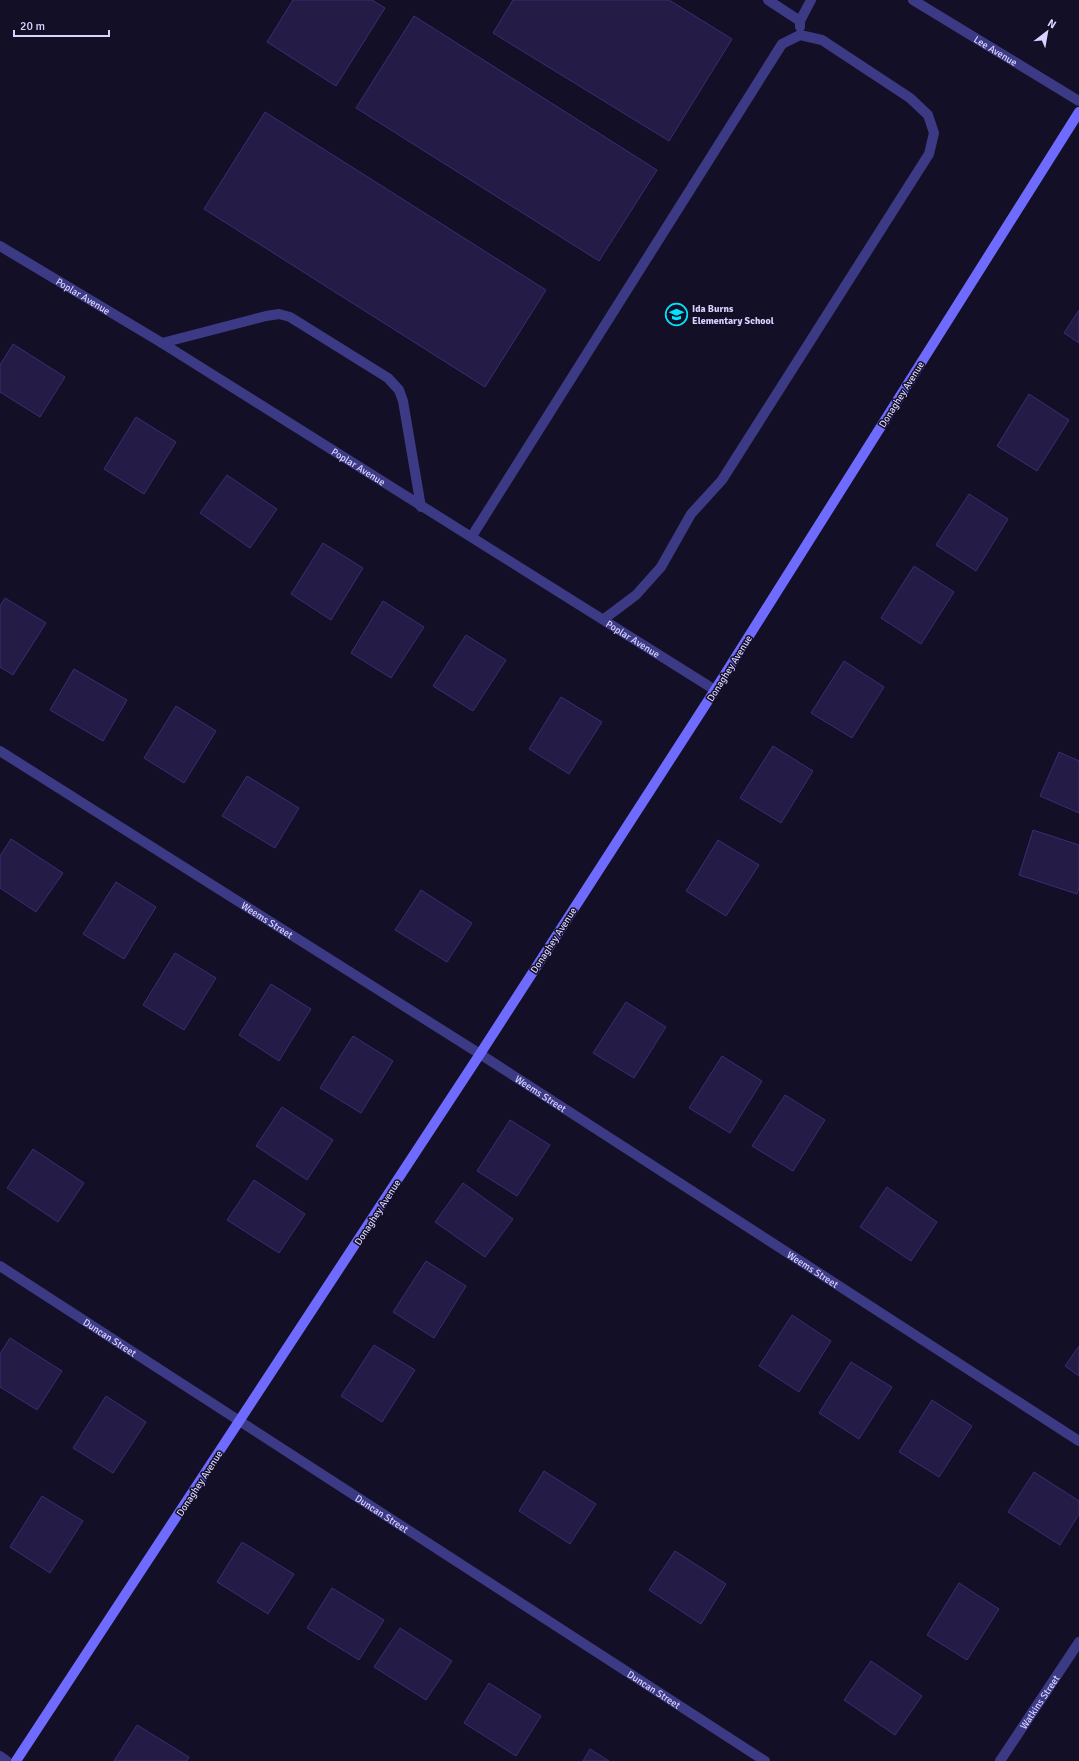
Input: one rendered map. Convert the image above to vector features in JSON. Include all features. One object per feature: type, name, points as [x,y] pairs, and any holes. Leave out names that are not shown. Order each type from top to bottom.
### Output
[{"type":"street","points":[[768,0],[800,21]]},
{"type":"street","points":[[800,34],[800,21],[811,0]]},
{"type":"street","name":"Lee Avenue","points":[[913,0],[1079,101]]},
{"type":"street","points":[[472,536],[782,44],[800,34],[822,40],[910,98],[928,115],[934,133],[929,154],[722,480],[691,514],[661,567],[636,595],[604,620]]},
{"type":"street","name":"Donaghey Avenue","points":[[16,1761],[480,1054],[715,690],[1079,112]]},
{"type":"street","name":"Poplar Avenue","points":[[0,246],[162,343],[421,507],[472,536],[715,690]]},
{"type":"street","points":[[162,343],[278,314],[290,317],[388,378],[399,390],[403,402],[421,507]]},
{"type":"street","name":"Weems Street","points":[[0,751],[480,1054],[1079,1441]]},
{"type":"street","name":"Duncan Street","points":[[0,1266],[765,1761]]},
{"type":"street","name":"Watkins Street","points":[[1000,1761],[1079,1642]]},
{"type":"street","points":[[0,1756],[7,1761]]},
{"type":"building","points":[[293,0],[372,0],[385,8],[336,86],[267,42]]},
{"type":"building","points":[[513,0],[669,0],[732,39],[669,141],[493,33]]},
{"type":"building","points":[[414,16],[657,170],[599,261],[356,108]]},
{"type":"building","points":[[265,112],[546,290],[485,387],[204,209]]},
{"type":"building","points":[[1079,310],[1079,343],[1064,333]]},
{"type":"building","points":[[13,344],[65,377],[40,417],[0,392],[0,365]]},
{"type":"building","points":[[1029,394],[1069,420],[1037,471],[997,446]]},
{"type":"building","points":[[136,417],[176,442],[144,494],[104,469]]},
{"type":"building","points":[[227,475],[277,509],[250,548],[200,513]]},
{"type":"building","points":[[969,494],[1008,519],[976,571],[936,545]]},
{"type":"building","points":[[323,543],[363,568],[331,620],[291,594]]},
{"type":"building","points":[[914,566],[954,592],[921,644],[881,618]]},
{"type":"building","points":[[5,598],[46,623],[13,675],[0,667],[0,606]]},
{"type":"building","points":[[383,601],[424,627],[391,678],[351,653]]},
{"type":"building","points":[[466,635],[506,660],[473,711],[433,686]]},
{"type":"building","points":[[844,661],[884,687],[852,738],[811,713]]},
{"type":"building","points":[[74,669],[127,700],[103,741],[50,710]]},
{"type":"building","points":[[561,697],[602,722],[569,774],[529,749]]},
{"type":"building","points":[[176,706],[216,731],[184,783],[144,758]]},
{"type":"building","points":[[773,746],[813,771],[781,823],[740,798]]},
{"type":"building","points":[[1059,752],[1079,761],[1079,813],[1040,796]]},
{"type":"building","points":[[247,776],[299,808],[275,848],[222,816]]},
{"type":"building","points":[[1033,830],[1079,845],[1079,888],[1077,894],[1019,875]]},
{"type":"building","points":[[11,839],[63,873],[36,912],[0,888],[0,856]]},
{"type":"building","points":[[718,840],[759,865],[726,916],[686,891]]},
{"type":"building","points":[[116,882],[156,907],[124,959],[83,934]]},
{"type":"building","points":[[421,890],[472,923],[447,962],[395,930]]},
{"type":"building","points":[[175,953],[216,978],[184,1030],[143,1005]]},
{"type":"building","points":[[271,984],[311,1009],[279,1061],[239,1035]]},
{"type":"building","points":[[626,1002],[666,1027],[634,1078],[593,1053]]},
{"type":"building","points":[[353,1036],[393,1061],[361,1113],[320,1088]]},
{"type":"building","points":[[722,1056],[762,1081],[730,1133],[689,1108]]},
{"type":"building","points":[[785,1095],[825,1120],[793,1171],[752,1146]]},
{"type":"building","points":[[282,1107],[333,1140],[307,1180],[256,1146]]},
{"type":"building","points":[[510,1120],[550,1145],[517,1196],[477,1171]]},
{"type":"building","points":[[33,1149],[84,1183],[58,1222],[7,1188]]},
{"type":"building","points":[[254,1180],[305,1214],[279,1253],[227,1220]]},
{"type":"building","points":[[463,1183],[513,1219],[485,1257],[435,1222]]},
{"type":"building","points":[[887,1187],[937,1222],[911,1261],[860,1227]]},
{"type":"building","points":[[426,1261],[466,1286],[434,1338],[393,1312]]},
{"type":"building","points":[[792,1315],[831,1341],[799,1392],[759,1366]]},
{"type":"building","points":[[10,1338],[62,1371],[37,1410],[0,1387],[0,1354]]},
{"type":"building","points":[[374,1345],[415,1370],[382,1422],[341,1396]]},
{"type":"building","points":[[1079,1346],[1079,1376],[1065,1366]]},
{"type":"building","points":[[851,1362],[892,1387],[859,1439],[819,1413]]},
{"type":"building","points":[[106,1396],[146,1422],[113,1473],[73,1448]]},
{"type":"building","points":[[932,1400],[972,1426],[939,1477],[899,1452]]},
{"type":"building","points":[[544,1471],[596,1504],[570,1544],[519,1511]]},
{"type":"building","points":[[1034,1472],[1079,1501],[1079,1514],[1060,1545],[1008,1512]]},
{"type":"building","points":[[42,1496],[83,1521],[50,1573],[10,1547]]},
{"type":"building","points":[[242,1542],[294,1574],[268,1614],[217,1582]]},
{"type":"building","points":[[675,1551],[726,1584],[701,1624],[649,1590]]},
{"type":"building","points":[[959,1583],[999,1609],[967,1660],[927,1635]]},
{"type":"building","points":[[332,1588],[384,1620],[359,1660],[307,1628]]},
{"type":"building","points":[[400,1628],[452,1661],[426,1700],[374,1667]]},
{"type":"building","points":[[871,1661],[922,1696],[895,1735],[844,1700]]},
{"type":"building","points":[[489,1683],[541,1716],[516,1756],[464,1723]]},
{"type":"building","points":[[137,1725],[189,1757],[187,1761],[114,1761]]},
{"type":"building","points":[[590,1749],[609,1761],[583,1761]]},
{"type":"place","name":"Ida Burns Elementary School","points":[[677,314]]}]
